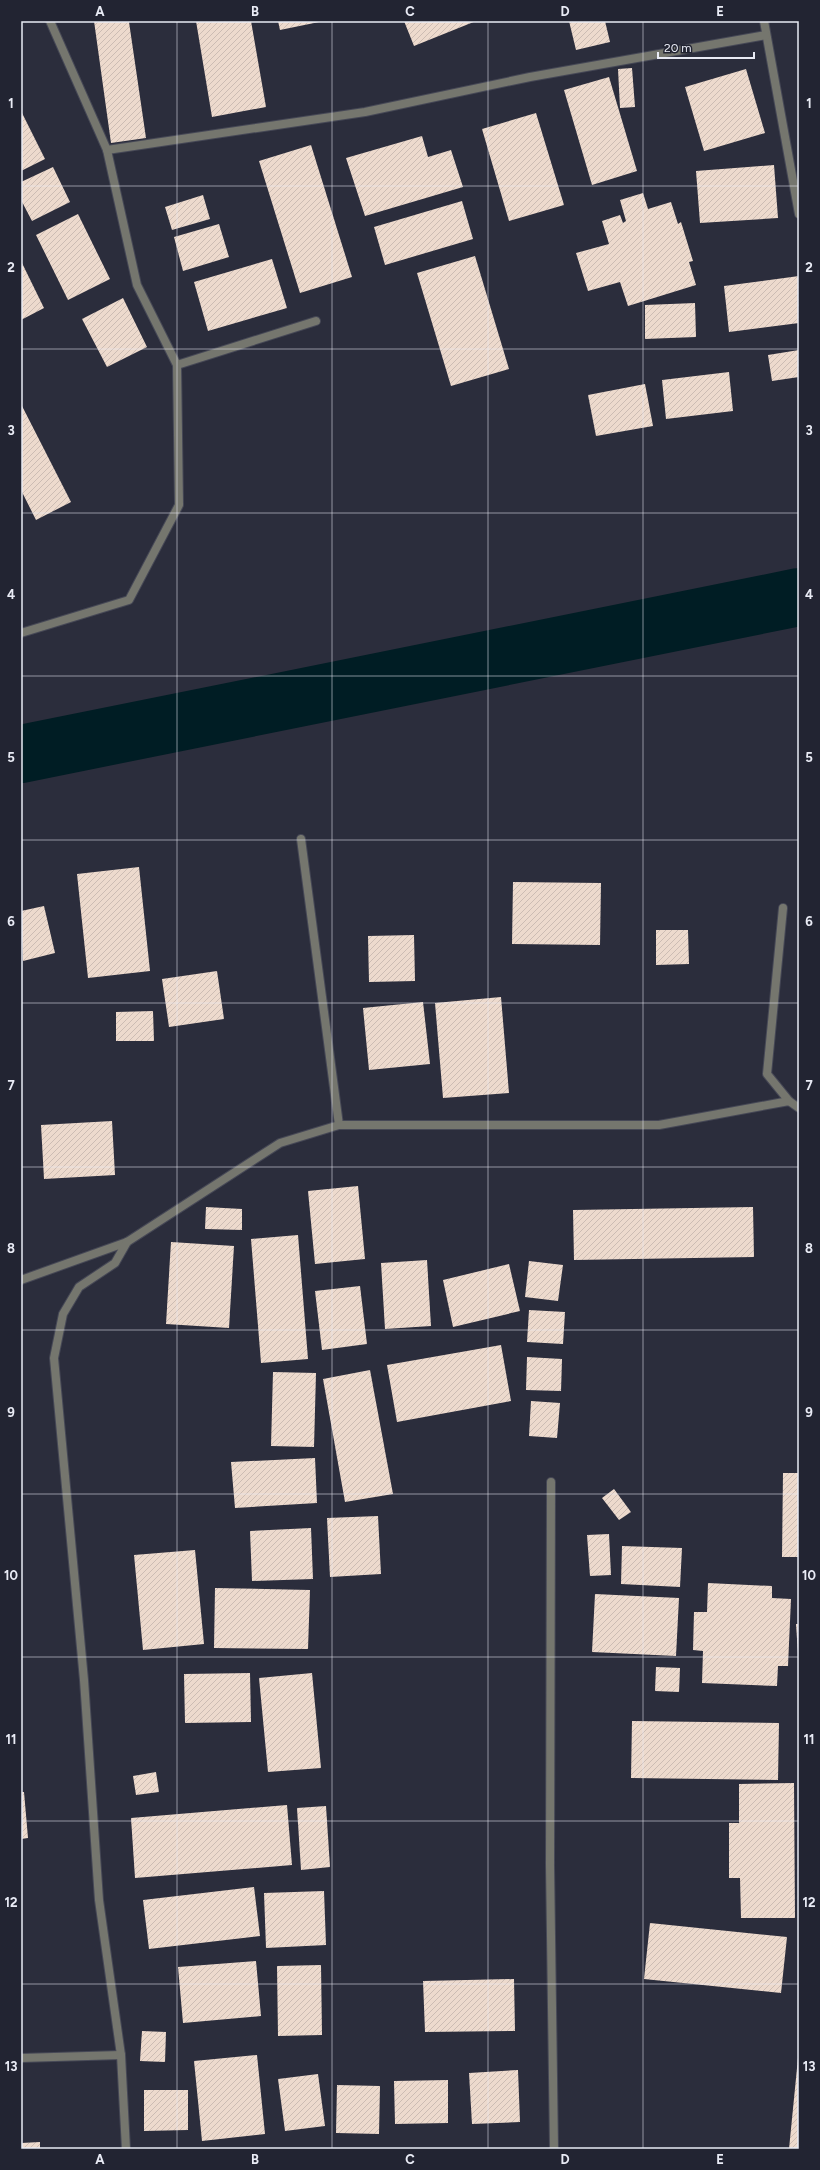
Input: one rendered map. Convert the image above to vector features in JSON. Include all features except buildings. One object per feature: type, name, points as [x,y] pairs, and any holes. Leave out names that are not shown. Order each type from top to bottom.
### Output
[{"type":"street","points":[[21,633],[129,600],[179,505],[177,365],[137,286],[107,150],[50,21]]},
{"type":"street","points":[[764,21],[799,214]]},
{"type":"street","points":[[107,150],[365,112],[530,77],[766,35]]},
{"type":"street","points":[[177,365],[316,321]]},
{"type":"street","points":[[301,839],[339,1125]]},
{"type":"street","points":[[783,908],[767,1074],[789,1101],[799,1108]]},
{"type":"street","points":[[21,1280],[127,1242],[280,1143],[339,1125],[659,1125],[789,1101]]},
{"type":"street","points":[[126,2149],[121,2055],[99,1900],[84,1680],[54,1358],[63,1314],[79,1287],[116,1263],[127,1242]]},
{"type":"street","points":[[551,1482],[550,1865],[554,2149]]},
{"type":"street","points":[[21,2058],[121,2055]]},
{"type":"waterway","points":[[21,754],[799,597]]}]
